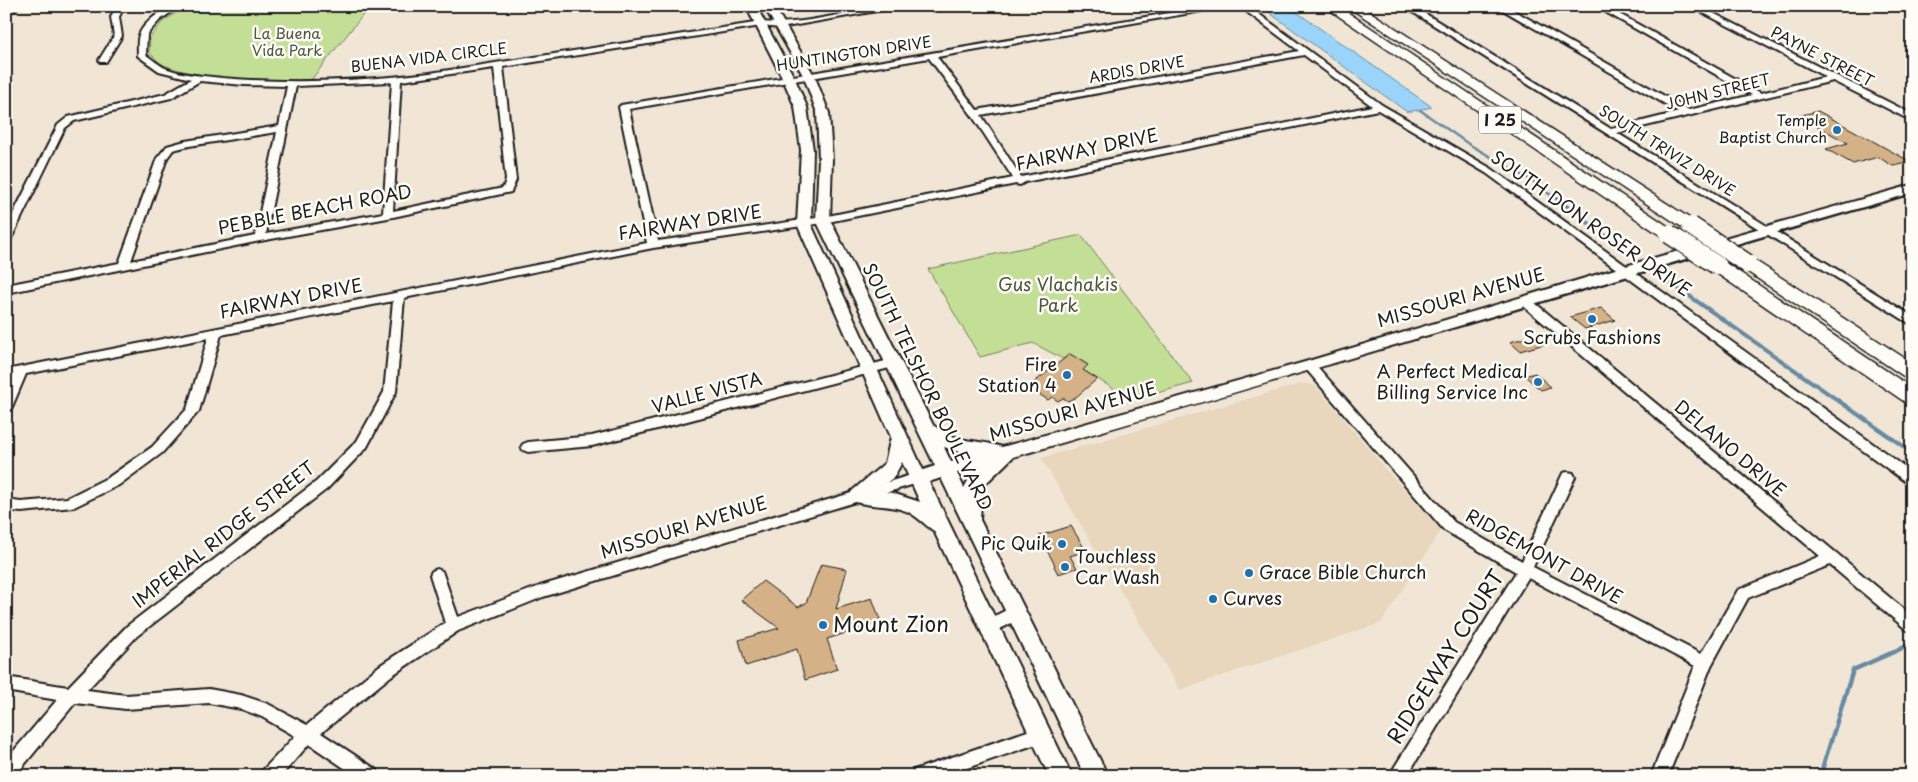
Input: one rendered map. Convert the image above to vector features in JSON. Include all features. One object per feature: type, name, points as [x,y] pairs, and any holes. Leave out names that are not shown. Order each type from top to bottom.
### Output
[{"type":"highway","name":"I 25","points":[[1330,6],[1912,397]]},
{"type":"highway","name":"I 25","points":[[1355,6],[1912,372]]},
{"type":"main road","points":[[6,12],[15,6]]},
{"type":"main road","points":[[751,6],[790,79],[801,107],[807,150],[804,224],[918,478],[1061,776]]},
{"type":"main road","name":"SOUTH TELSHOR BOULEVARD","points":[[769,6],[809,75],[821,103],[825,134],[823,220],[1097,776]]},
{"type":"main road","name":"MISSOURI AVENUE","points":[[918,478],[1310,366],[1383,342],[1627,270],[1912,189]]},
{"type":"main road","points":[[925,429],[938,439],[958,447],[1008,452]]},
{"type":"main road","points":[[858,496],[889,472],[897,459],[900,436]]},
{"type":"main road","points":[[973,525],[970,500],[973,484],[1008,452]]},
{"type":"main road","points":[[858,496],[892,500],[914,506],[942,528]]},
{"type":"street","points":[[103,60],[118,36],[114,20],[116,10],[120,6]]},
{"type":"street","name":"BUENA VIDA CIRCLE","points":[[176,6],[161,14],[148,27],[138,44],[139,52],[152,66],[170,73],[199,78],[292,84],[397,79],[761,24],[780,26],[901,6]]},
{"type":"street","name":"HUNTINGTON DRIVE","points":[[654,244],[624,107],[1227,6]]},
{"type":"street","name":"SOUTH DON ROSER DRIVE","points":[[1243,6],[1379,107],[1489,171],[1912,479]]},
{"type":"street","name":"SOUTH TRIVIZ DRIVE","points":[[1407,6],[1912,321]]},
{"type":"street","points":[[1500,6],[1689,114]]},
{"type":"street","points":[[1599,6],[1760,96]]},
{"type":"street","name":"PAYNE STREET","points":[[1694,6],[1912,118]]},
{"type":"street","points":[[1703,11],[1730,6]]},
{"type":"street","name":"ARDIS DRIVE","points":[[975,113],[1304,53]]},
{"type":"street","points":[[932,56],[975,113],[1020,182]]},
{"type":"street","name":"PEBBLE BEACH ROAD","points":[[6,288],[388,215],[507,190],[511,180],[498,65]]},
{"type":"street","points":[[6,239],[61,127],[71,120],[168,96],[199,78]]},
{"type":"street","name":"JOHN STREET","points":[[1609,132],[1833,78]]},
{"type":"street","points":[[388,215],[397,79]]},
{"type":"street","points":[[260,238],[292,84]]},
{"type":"street","name":"FAIRWAY DRIVE","points":[[6,374],[654,244],[804,224],[1020,182],[1379,107]]},
{"type":"street","points":[[124,264],[162,158],[170,148],[188,143],[282,128]]},
{"type":"street","name":"IMPERIAL RIDGE STREET","points":[[6,773],[71,695],[132,631],[322,485],[362,444],[390,392],[398,295]]},
{"type":"street","name":"DELANO DRIVE","points":[[1525,300],[1912,625]]},
{"type":"street","points":[[6,504],[21,506],[70,503],[114,481],[158,450],[193,411],[216,332]]},
{"type":"street","name":"VALLE VISTA","points":[[528,447],[592,441],[893,363]]},
{"type":"street","name":"RIDGEMONT DRIVE","points":[[1310,366],[1448,526],[1525,570],[1704,663]]},
{"type":"street","points":[[6,407],[20,371]]},
{"type":"street","name":"MISSOURI AVENUE","points":[[269,776],[308,734],[385,671],[453,626],[540,592],[918,478]]},
{"type":"street","name":"RIDGEWAY COURT","points":[[1397,776],[1525,570],[1568,478]]},
{"type":"street","points":[[1659,776],[1704,663],[1743,594],[1831,558]]},
{"type":"street","points":[[437,575],[453,626]]},
{"type":"street","points":[[990,626],[1016,612]]},
{"type":"street","points":[[6,684],[126,702],[209,696],[242,702],[268,712],[308,734],[371,776]]},
{"type":"street","points":[[920,776],[1042,734]]},
{"type":"shaded area","points":[[1303,383],[1316,386],[1387,471],[1442,529],[1381,623],[1180,690],[1041,458]]},
{"type":"green space","name":"La Buena Vida Park","points":[[187,6],[370,6],[311,80],[216,77],[180,70],[162,64],[149,52],[150,38],[162,22]]},
{"type":"green space","name":"Gus Vlachakis Park","points":[[1081,235],[1193,383],[1132,400],[1083,370],[1088,365],[1070,354],[1063,359],[1033,343],[980,357],[928,269]]},
{"type":"water","points":[[1260,6],[1288,6],[1432,107],[1407,112]]},
{"type":"building","name":"Temple Baptist Church","points":[[1818,111],[1911,162],[1893,166],[1878,157],[1853,164],[1826,149],[1848,143],[1798,116]]},
{"type":"building","name":"Scrubs Fashions","points":[[1601,308],[1615,320],[1585,329],[1570,317]]},
{"type":"building","points":[[1536,335],[1545,344],[1520,351],[1510,342]]},
{"type":"building","name":"Fire Station 4","points":[[1070,354],[1088,365],[1083,370],[1097,379],[1076,397],[1068,401],[1063,398],[1058,401],[1052,397],[1048,400],[1028,387]]},
{"type":"building","name":"A Perfect Medical Billing Service Inc","points":[[1535,373],[1551,387],[1541,390],[1525,376]]},
{"type":"building","name":"Pic Quik","points":[[1071,526],[1086,551],[1070,556],[1077,568],[1058,574],[1039,536]]},
{"type":"building","name":"Mount Zion","points":[[821,564],[847,569],[836,609],[872,598],[881,622],[827,639],[837,669],[805,680],[797,649],[746,666],[739,640],[779,628],[741,600],[763,581],[798,607],[806,603]]},
{"type":"waterway","points":[[1420,110],[1467,143],[1534,182],[1553,197]]},
{"type":"waterway","points":[[1552,195],[1620,247]]},
{"type":"waterway","points":[[1668,281],[1910,451]]},
{"type":"waterway","points":[[1908,450],[1912,453]]},
{"type":"waterway","points":[[1820,776],[1853,670],[1907,646]]},
{"type":"place","name":"Temple Baptist Church","points":[[1837,130]]},
{"type":"place","name":"Scrubs Fashions","points":[[1592,319]]},
{"type":"place","name":"Fire Station 4","points":[[1067,375]]},
{"type":"place","name":"A Perfect Medical Billing Service Inc","points":[[1538,382]]},
{"type":"place","name":"Pic Quik","points":[[1062,544]]},
{"type":"place","name":"Touchless Car Wash","points":[[1065,567]]},
{"type":"place","name":"Grace Bible Church","points":[[1249,573]]},
{"type":"place","name":"Curves","points":[[1213,599]]},
{"type":"place","name":"Mount Zion","points":[[823,625]]}]
